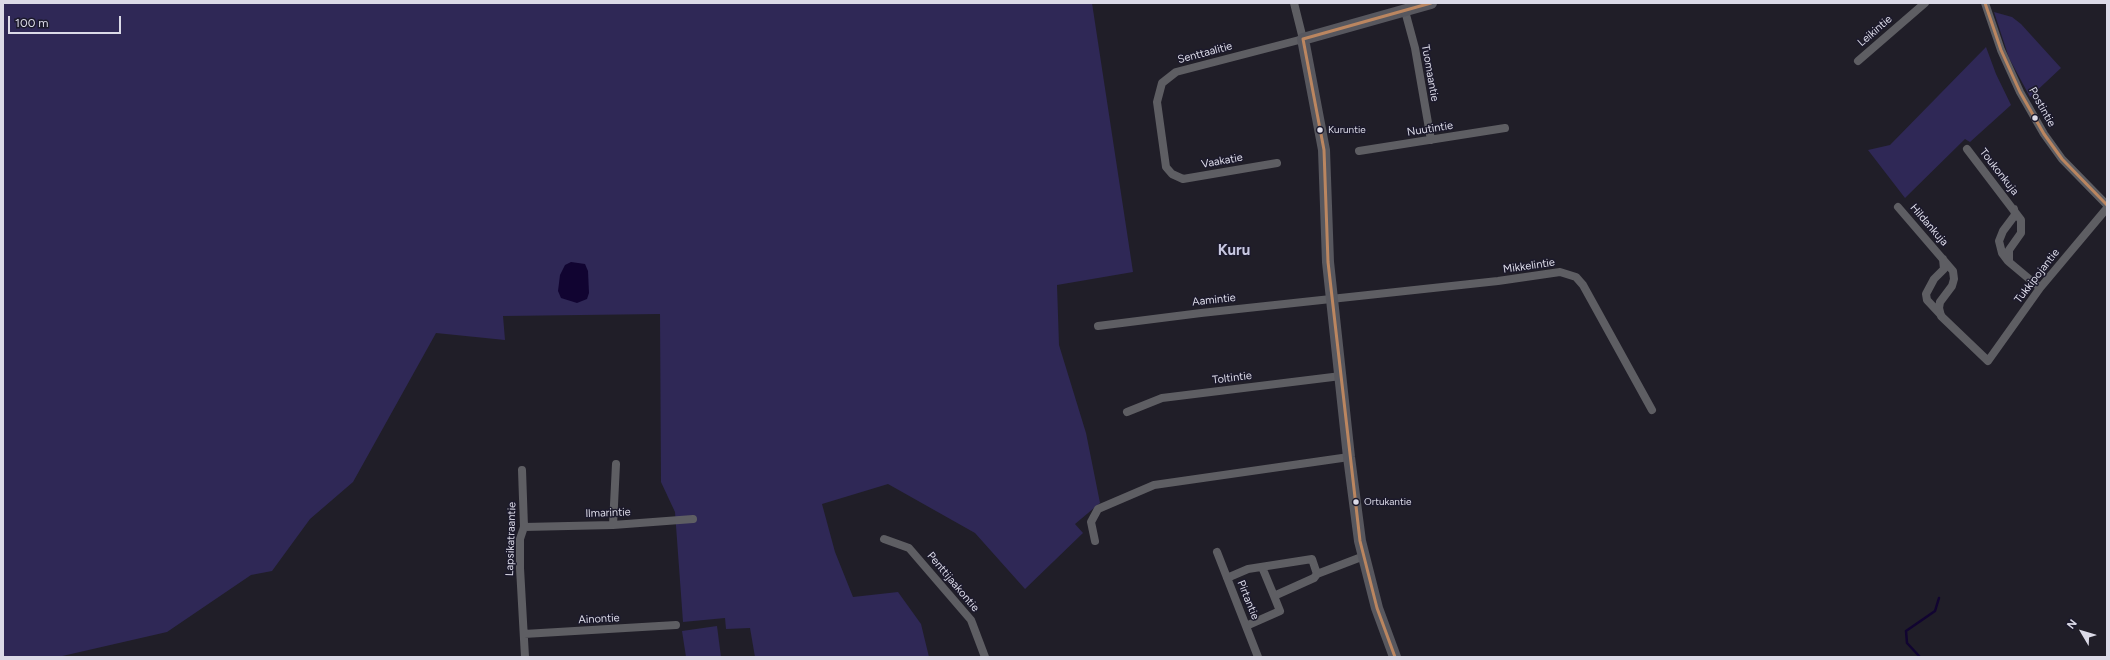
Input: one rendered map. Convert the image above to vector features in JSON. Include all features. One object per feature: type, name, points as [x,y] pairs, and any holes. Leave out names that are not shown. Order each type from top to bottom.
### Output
[{"type":"street","points":[[1294,3],[1303,39],[1324,150],[1325,225],[1332,299],[1349,457],[1364,556],[1377,608],[1395,657]]},
{"type":"street","points":[[1303,39],[1431,3]]},
{"type":"street","name":"Leikintie","points":[[1858,61],[1926,3]]},
{"type":"street","name":"Postintie","points":[[1985,3],[2001,50],[2020,92],[2044,134],[2062,159],[2107,207]]},
{"type":"street","name":"Tuomaantie","points":[[1406,11],[1415,48],[1431,140]]},
{"type":"street","name":"Senttaalitie","points":[[1172,174],[1166,167],[1157,102],[1162,83],[1176,72],[1191,67],[1303,39]]},
{"type":"street","name":"Nuutintie","points":[[1359,151],[1506,128]]},
{"type":"street","name":"Toukonkuja","points":[[1967,149],[2021,220],[2021,233],[2009,250],[2008,262]]},
{"type":"street","name":"Vaakatie","points":[[1172,174],[1183,179],[1277,163]]},
{"type":"street","name":"Hildankuja","points":[[1898,207],[1953,271],[1954,279],[1952,286],[1940,302],[1939,308],[1942,316]]},
{"type":"street","name":"Tukkipojantie","points":[[1988,361],[2040,288],[2107,207]]},
{"type":"street","name":"Toukonkuja","points":[[2014,209],[2015,215],[2003,231],[1999,241],[2002,253],[2008,262],[2040,288]]},
{"type":"street","name":"Hildankuja","points":[[1943,258],[1944,269],[1934,279],[1926,294],[1927,300],[1988,361]]},
{"type":"street","name":"Mikkelintie","points":[[1332,299],[1498,281],[1560,272],[1569,273],[1576,277],[1583,285],[1652,410]]},
{"type":"street","name":"Aamintie","points":[[1098,326],[1332,299]]},
{"type":"street","name":"Toltintie","points":[[1127,412],[1162,398],[1341,376]]},
{"type":"street","points":[[1095,540],[1091,522],[1098,509],[1154,485],[1349,457]]},
{"type":"street","points":[[613,525],[616,464]]},
{"type":"street","name":"Lapsikatraantie","points":[[522,470],[524,527],[520,539],[520,568],[525,657]]},
{"type":"street","name":"Ilmarintie","points":[[524,527],[613,525],[693,519]]},
{"type":"street","name":"Penttijaakontie","points":[[884,539],[909,548],[920,560],[971,620],[985,657]]},
{"type":"street","name":"Pirtantie","points":[[1217,552],[1258,657]]},
{"type":"street","points":[[1274,596],[1314,578],[1317,574],[1364,556]]},
{"type":"street","points":[[1227,578],[1248,569],[1312,559],[1317,574]]},
{"type":"street","points":[[1246,626],[1280,611],[1262,567]]},
{"type":"street","name":"Ainontie","points":[[524,634],[676,625]]},
{"type":"shaded area","points":[[3,3],[1092,3],[1133,272],[1057,285],[1059,345],[1086,433],[1100,503],[1075,524],[1083,533],[1025,589],[975,533],[888,484],[822,504],[835,552],[853,597],[898,592],[921,624],[929,657],[755,657],[750,628],[726,629],[725,618],[683,622],[675,512],[661,482],[660,314],[503,316],[505,340],[436,333],[353,482],[310,519],[272,571],[251,575],[167,632],[58,657],[3,657]]},
{"type":"shaded area","points":[[1994,12],[2012,17],[2021,24],[2061,68],[2030,97],[2009,58]]},
{"type":"shaded area","points":[[1986,47],[1996,74],[2011,105],[1970,142],[1965,139],[1905,198],[1868,150],[1890,145]]},
{"type":"shaded area","points":[[571,262],[585,264],[588,271],[589,293],[587,299],[577,303],[561,298],[558,291],[560,275],[565,265]]},
{"type":"shaded area","points":[[717,626],[721,657],[686,657],[682,631]]},
{"type":"waterway","points":[[1920,657],[1907,643],[1906,631],[1935,611],[1939,598]]},
{"type":"transit line","points":[[1395,657],[1377,608],[1360,541],[1328,262],[1324,150],[1303,39],[1431,3]]},
{"type":"transit line","points":[[1985,3],[2001,50],[2020,92],[2044,134],[2062,159],[2107,205]]},
{"type":"place","name":"Kuruntie","points":[[1320,130]]},
{"type":"place","name":"Ortukantie","points":[[1356,502]]},
{"type":"district","name":"Kuru","points":[[1234,251]]}]
